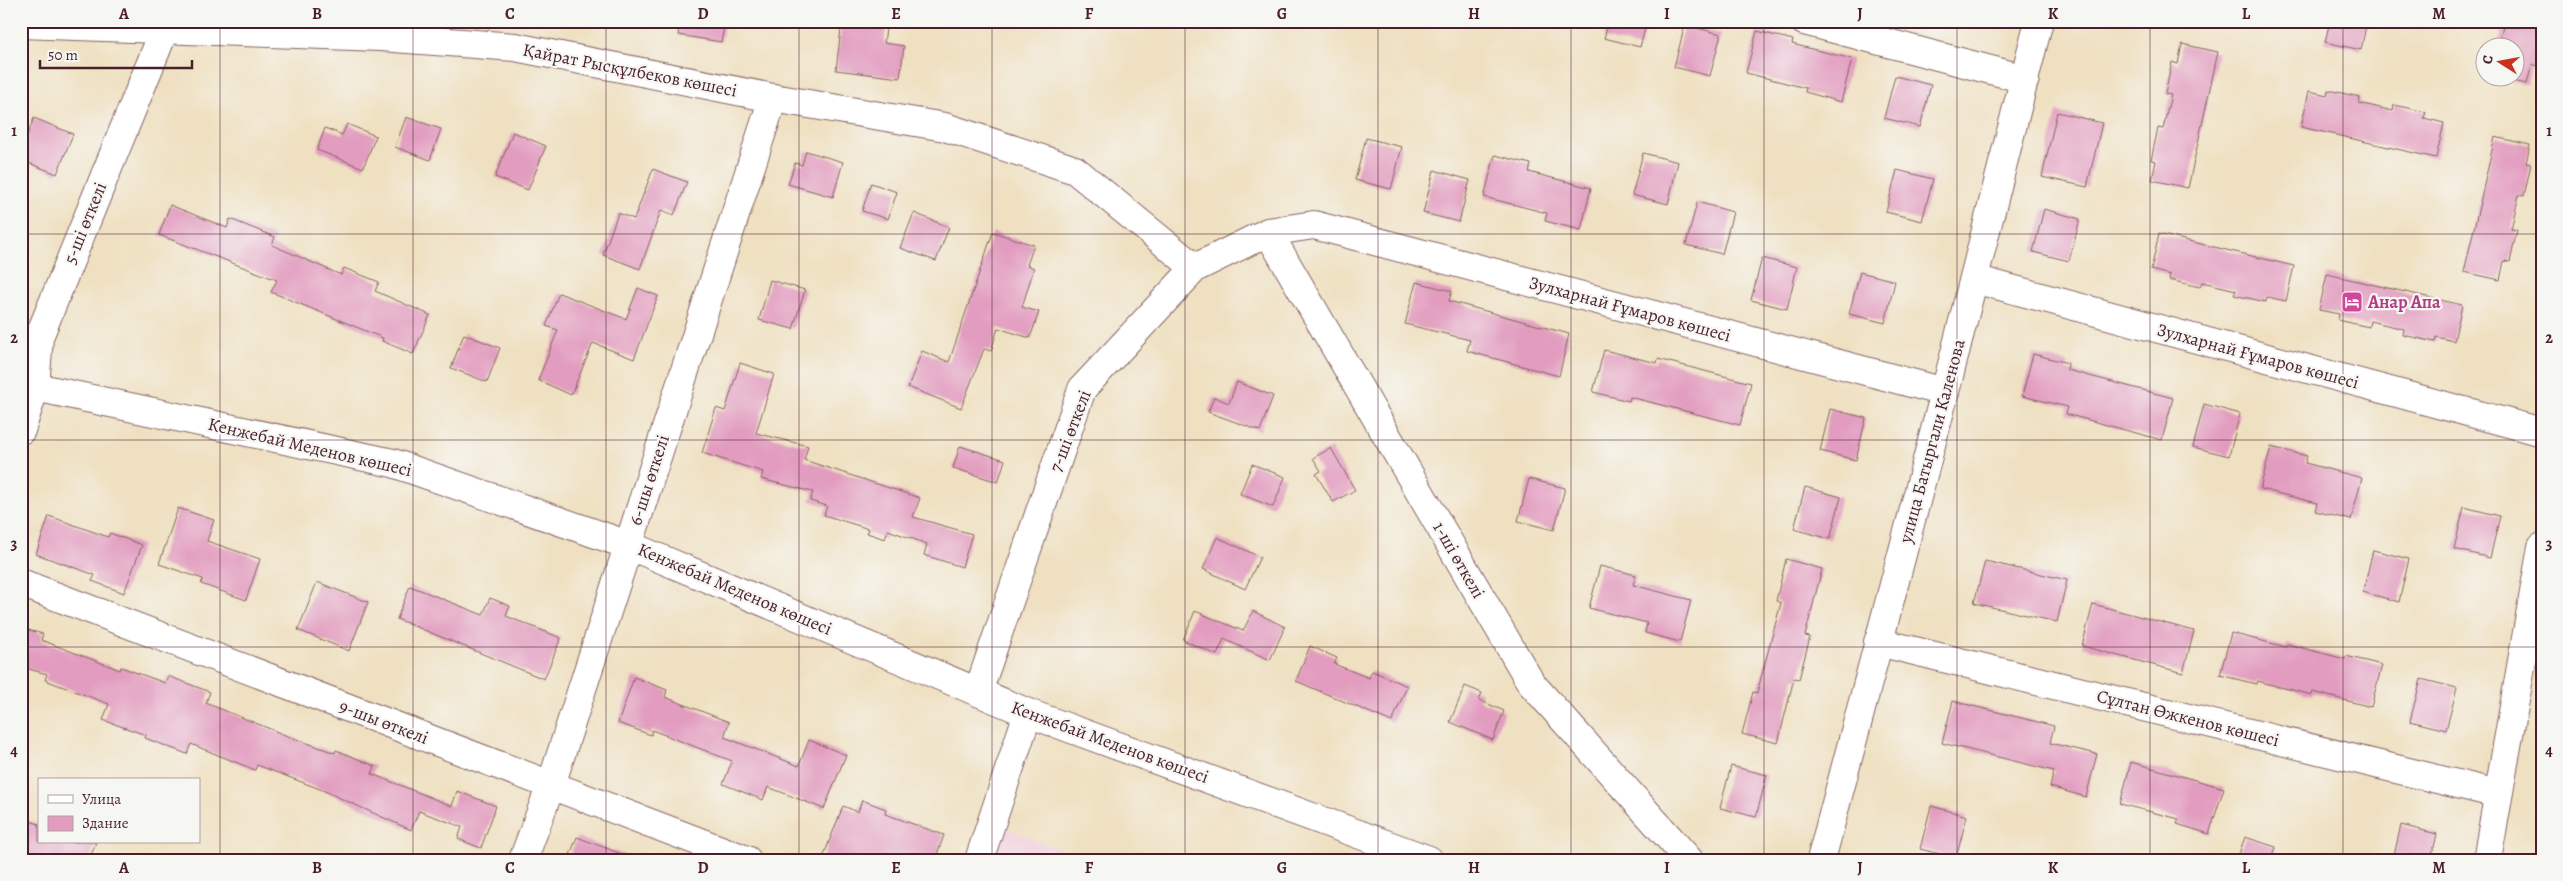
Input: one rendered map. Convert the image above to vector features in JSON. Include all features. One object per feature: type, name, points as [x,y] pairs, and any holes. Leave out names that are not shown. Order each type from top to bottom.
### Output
[{"type":"street","points":[[1804,21],[2025,79]]},
{"type":"street","name":"улица Батыргали Каленова","points":[[1821,860],[1945,392],[2039,21]]},
{"type":"street","name":"Қайрат Рысқұлбеков көшесі","points":[[21,24],[383,29],[515,47],[773,98],[946,128],[1075,170],[1195,268]]},
{"type":"street","name":"5-ші өткелі","points":[[21,430],[39,337],[166,25]]},
{"type":"street","name":"6-шы өткелі","points":[[523,860],[550,785],[773,98]]},
{"type":"street","name":"Зулхарнай Ғұмаров көшесі","points":[[1314,225],[1945,392]]},
{"type":"street","name":"7-ші өткелі","points":[[978,692],[1082,389],[1195,268],[1268,232],[1314,225]]},
{"type":"street","name":"1-ші өткелі","points":[[1268,232],[1531,684],[1689,860]]},
{"type":"street","name":"Зулхарнай Ғұмаров көшесі","points":[[1974,279],[2542,432]]},
{"type":"street","name":"Кенжебай Меденов көшесі","points":[[28,386],[393,462],[628,544],[1028,713],[1430,860]]},
{"type":"street","points":[[2486,860],[2542,547]]},
{"type":"street","name":"9-шы өткелі","points":[[21,583],[747,860]]},
{"type":"street","name":"Сұлтан Өжкенов көшесі","points":[[1878,642],[2498,794]]},
{"type":"street","points":[[979,860],[1028,713]]},
{"type":"shaded area","points":[[1004,828],[1086,860],[996,860]]},
{"type":"building","points":[[680,21],[725,21],[721,42],[678,35]]},
{"type":"building","points":[[842,21],[887,21],[884,43],[904,46],[900,78],[836,70]]},
{"type":"building","points":[[1609,21],[1647,21],[1640,47],[1604,38]]},
{"type":"building","points":[[2330,21],[2367,21],[2361,50],[2325,42]]},
{"type":"building","points":[[2504,21],[2541,21],[2539,33],[2542,33],[2542,45],[2537,66],[2532,64],[2527,84],[2526,38],[2500,38]]},
{"type":"building","points":[[1685,25],[1721,34],[1710,76],[1674,67]]},
{"type":"building","points":[[1757,31],[1793,40],[1792,44],[1852,59],[1841,102],[1805,92],[1806,88],[1746,73]]},
{"type":"building","points":[[2182,44],[2218,52],[2188,188],[2152,180],[2156,161],[2151,160],[2158,128],[2163,129],[2171,95],[2165,94],[2172,62],[2178,64]]},
{"type":"building","points":[[1895,76],[1931,85],[1920,127],[1884,118]]},
{"type":"building","points":[[2328,90],[2360,97],[2359,103],[2393,111],[2394,105],[2426,112],[2424,118],[2444,123],[2436,158],[2301,127],[2309,91],[2327,95]]},
{"type":"building","points":[[2057,112],[2102,123],[2087,187],[2042,177]]},
{"type":"building","points":[[406,117],[441,129],[430,160],[395,147]]},
{"type":"building","points":[[34,118],[73,134],[57,174],[21,160],[21,151]]},
{"type":"building","points":[[347,124],[376,136],[363,168],[317,150],[325,128],[342,135]]},
{"type":"building","points":[[513,132],[546,146],[528,190],[495,177]]},
{"type":"building","points":[[2495,137],[2530,145],[2526,163],[2531,164],[2524,196],[2519,195],[2511,229],[2517,230],[2510,262],[2504,261],[2500,280],[2464,272]]},
{"type":"building","points":[[1366,138],[1402,147],[1391,189],[1355,180]]},
{"type":"building","points":[[806,151],[843,162],[833,197],[788,184],[795,163],[802,165]]},
{"type":"building","points":[[1643,153],[1678,162],[1668,204],[1632,195]]},
{"type":"building","points":[[1495,155],[1531,164],[1529,172],[1591,188],[1581,230],[1545,221],[1547,213],[1484,197]]},
{"type":"building","points":[[653,169],[687,182],[674,215],[661,210],[640,269],[603,255],[618,213],[634,219]]},
{"type":"building","points":[[1434,170],[1470,180],[1459,222],[1423,213]]},
{"type":"building","points":[[1897,170],[1933,179],[1922,221],[1886,212]]},
{"type":"building","points":[[871,183],[897,192],[888,219],[862,211]]},
{"type":"building","points":[[1697,202],[1733,212],[1722,254],[1686,245]]},
{"type":"building","points":[[170,205],[227,228],[230,219],[275,237],[272,245],[341,275],[344,268],[379,282],[375,291],[430,315],[413,354],[382,341],[383,338],[271,292],[277,280],[159,235]]},
{"type":"building","points":[[2044,209],[2080,219],[2069,261],[2033,252]]},
{"type":"building","points":[[914,213],[949,227],[936,261],[900,248]]},
{"type":"building","points":[[993,232],[1034,245],[1027,265],[1034,268],[1022,307],[1039,312],[1030,338],[998,328],[991,351],[984,349],[961,408],[908,387],[922,351],[949,362]]},
{"type":"building","points":[[2159,234],[2294,266],[2286,301],[2267,297],[2266,302],[2234,295],[2236,290],[2202,282],[2200,287],[2169,280],[2170,275],[2151,270]]},
{"type":"building","points":[[1762,258],[1797,267],[1787,309],[1751,300]]},
{"type":"building","points":[[1860,272],[1895,281],[1885,323],[1849,314]]},
{"type":"building","points":[[2327,274],[2462,305],[2454,341],[2436,337],[2435,342],[2403,335],[2404,329],[2370,321],[2369,327],[2338,320],[2339,314],[2319,310]]},
{"type":"building","points":[[770,280],[805,290],[793,329],[759,320]]},
{"type":"building","points":[[1416,282],[1452,291],[1449,301],[1569,334],[1559,376],[1467,351],[1470,340],[1405,324]]},
{"type":"building","points":[[638,288],[658,296],[634,359],[593,343],[571,395],[538,380],[558,330],[546,326],[559,293],[626,319]]},
{"type":"building","points":[[464,334],[500,348],[487,382],[451,368]]},
{"type":"building","points":[[1604,350],[1657,363],[1658,359],[1751,383],[1740,425],[1630,397],[1629,401],[1593,392]]},
{"type":"building","points":[[2033,354],[2068,363],[2067,370],[2173,398],[2162,440],[2066,414],[2068,407],[2022,396]]},
{"type":"building","points":[[740,363],[774,374],[756,433],[808,446],[804,460],[920,498],[913,517],[972,534],[962,567],[924,555],[927,544],[888,530],[885,539],[867,533],[869,529],[824,515],[827,506],[810,501],[813,492],[761,479],[763,472],[702,453],[716,408],[725,411]]},
{"type":"building","points":[[1237,382],[1273,396],[1260,431],[1208,412],[1214,397],[1229,403]]},
{"type":"building","points":[[2204,404],[2240,414],[2229,456],[2193,447]]},
{"type":"building","points":[[1830,409],[1866,418],[1856,460],[1820,451]]},
{"type":"building","points":[[960,446],[1005,460],[998,482],[953,468]]},
{"type":"building","points":[[2271,447],[2307,456],[2305,463],[2362,478],[2351,520],[2315,511],[2317,503],[2260,489]]},
{"type":"building","points":[[1331,448],[1355,490],[1333,502],[1316,474],[1321,471],[1313,458]]},
{"type":"building","points":[[1252,464],[1285,477],[1273,507],[1240,494]]},
{"type":"building","points":[[1529,479],[1565,488],[1554,530],[1518,521]]},
{"type":"building","points":[[1805,487],[1841,497],[1830,539],[1794,529]]},
{"type":"building","points":[[2464,507],[2500,516],[2490,558],[2454,549]]},
{"type":"building","points":[[178,508],[214,520],[207,541],[260,559],[246,600],[201,584],[203,579],[159,564]]},
{"type":"building","points":[[49,516],[108,537],[110,533],[142,545],[124,593],[92,581],[95,575],[36,554]]},
{"type":"building","points":[[1217,537],[1260,557],[1245,589],[1203,569]]},
{"type":"building","points":[[2373,550],[2409,559],[2399,602],[2363,592]]},
{"type":"building","points":[[1786,559],[1822,569],[1805,636],[1810,637],[1799,679],[1794,678],[1778,743],[1742,734],[1753,692],[1757,693],[1781,603],[1776,601]]},
{"type":"building","points":[[1985,561],[2067,580],[2057,622],[1974,603]]},
{"type":"building","points":[[1600,566],[1636,575],[1633,585],[1691,600],[1680,642],[1645,633],[1647,623],[1589,608]]},
{"type":"building","points":[[317,582],[368,602],[349,651],[298,630]]},
{"type":"building","points":[[410,586],[483,615],[490,598],[510,606],[506,616],[561,638],[544,679],[397,619]]},
{"type":"building","points":[[2093,604],[2194,631],[2183,673],[2082,646]]},
{"type":"building","points":[[1195,611],[1243,631],[1253,611],[1285,627],[1270,660],[1224,639],[1217,655],[1183,640]]},
{"type":"building","points":[[21,628],[43,634],[41,640],[120,670],[121,667],[165,683],[168,676],[210,692],[206,703],[285,735],[335,753],[336,750],[375,766],[372,774],[452,806],[457,791],[496,806],[481,848],[458,839],[462,827],[419,811],[411,830],[320,789],[257,765],[255,770],[191,744],[187,754],[145,738],[146,735],[103,720],[109,704],[45,680],[47,674],[21,667]]},
{"type":"building","points":[[2231,633],[2286,647],[2287,644],[2345,659],[2346,656],[2382,665],[2371,707],[2313,692],[2312,695],[2257,681],[2256,684],[2220,675]]},
{"type":"building","points":[[1310,646],[1337,658],[1334,664],[1369,678],[1372,671],[1407,686],[1392,722],[1296,681]]},
{"type":"building","points":[[634,677],[667,690],[665,697],[729,722],[724,737],[799,766],[809,740],[846,755],[824,809],[768,787],[763,800],[723,784],[732,761],[652,730],[651,735],[618,723]]},
{"type":"building","points":[[2421,679],[2457,688],[2446,730],[2410,721]]},
{"type":"building","points":[[1465,686],[1482,693],[1479,700],[1504,711],[1493,740],[1450,722]]},
{"type":"building","points":[[1953,701],[2054,726],[2050,743],[2097,754],[2086,797],[2050,787],[2054,771],[1942,743]]},
{"type":"building","points":[[2131,762],[2224,788],[2209,834],[2177,824],[2179,819],[2120,804]]},
{"type":"building","points":[[1731,766],[1767,775],[1756,817],[1720,808]]},
{"type":"building","points":[[862,800],[886,809],[885,814],[944,835],[935,860],[822,860],[843,806],[858,812]]},
{"type":"building","points":[[1931,806],[1967,816],[1956,858],[1920,849]]},
{"type":"building","points":[[21,818],[38,824],[38,844],[95,844],[89,860],[21,860]]},
{"type":"building","points":[[2401,825],[2437,834],[2431,860],[2393,860]]},
{"type":"building","points":[[577,837],[632,858],[632,860],[568,860]]},
{"type":"building","points":[[2245,837],[2276,847],[2272,860],[2237,860]]},
{"type":"place","name":"Анар Апа","points":[[2352,302]]}]
